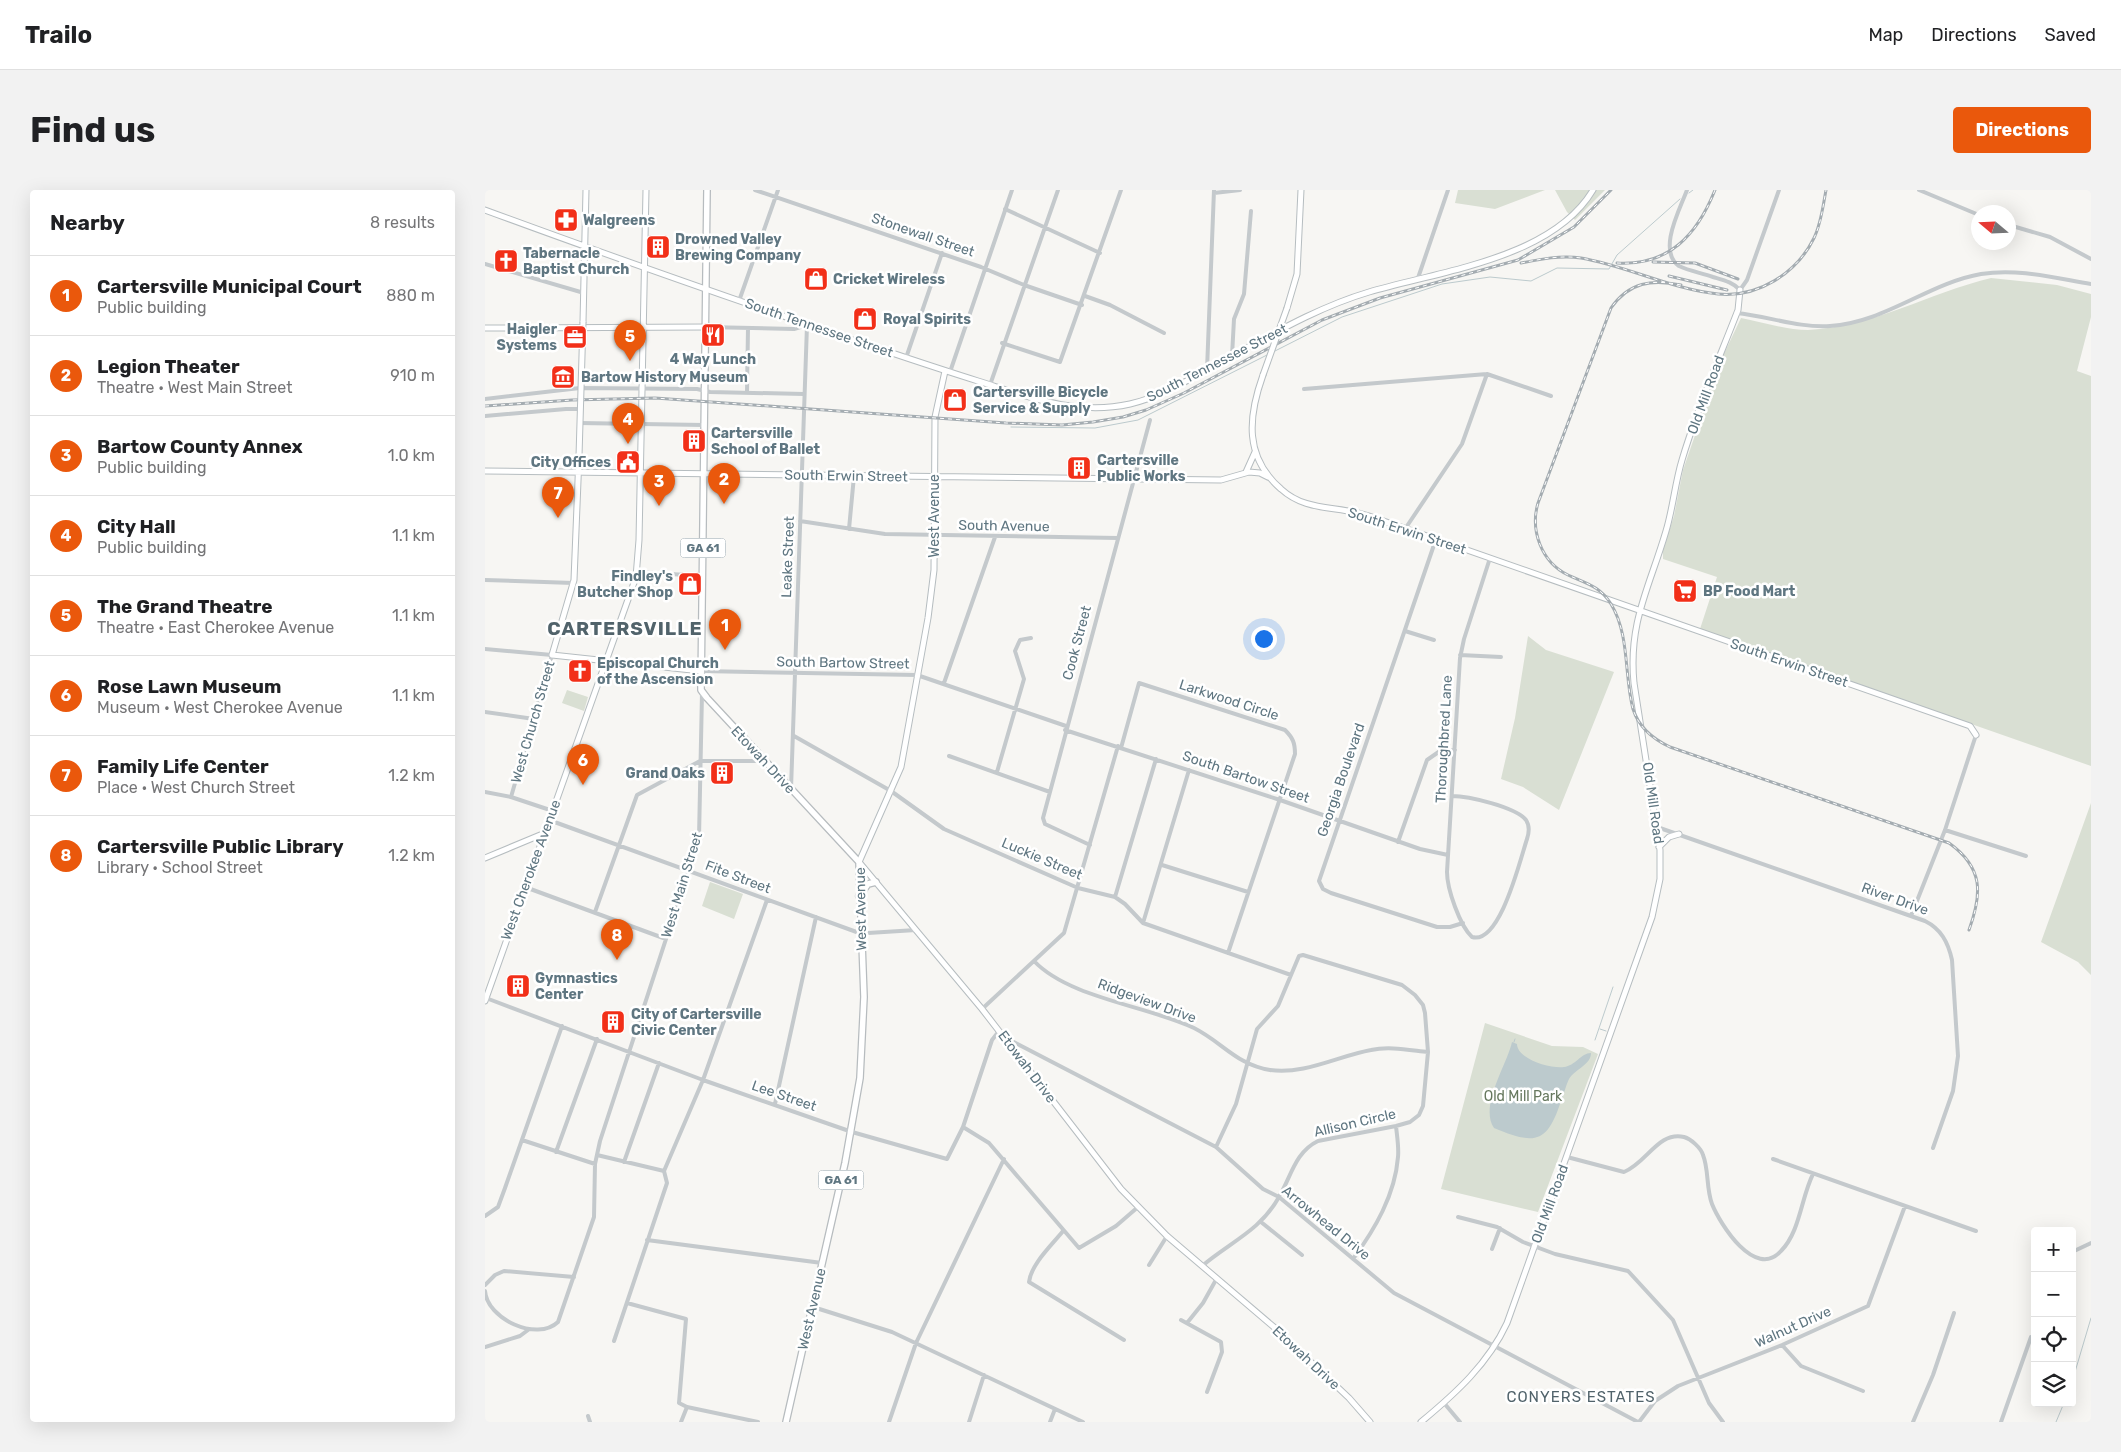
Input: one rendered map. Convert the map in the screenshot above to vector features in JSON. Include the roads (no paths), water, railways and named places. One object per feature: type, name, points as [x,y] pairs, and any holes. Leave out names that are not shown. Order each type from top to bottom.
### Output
[{"type":"main road","points":[[705,289],[707,190]]},
{"type":"main road","name":"GA 61","points":[[703,390],[705,289]]},
{"type":"main road","name":"West Main Street","points":[[702,693],[703,390]]},
{"type":"main road","name":"Etowah Drive","points":[[702,693],[859,862]]},
{"type":"main road","name":"West Avenue","points":[[786,1422],[852,1132],[863,1058],[865,933],[859,896],[859,862]]},
{"type":"main road","points":[[859,896],[868,884],[876,882]]},
{"type":"street","name":"West Church Street","points":[[511,797],[573,583],[579,456],[586,190]]},
{"type":"street","name":"West Cherokee Avenue","points":[[486,1000],[637,572],[642,424],[646,190]]},
{"type":"street","name":"Stonewall Street","points":[[755,190],[985,268],[1024,285],[1082,305]]},
{"type":"street","points":[[739,301],[777,190]]},
{"type":"street","points":[[947,371],[1012,190]]},
{"type":"street","points":[[990,385],[1003,343],[1058,190]]},
{"type":"street","points":[[1003,343],[1060,362],[1082,305],[1121,190]]},
{"type":"street","points":[[1207,370],[1214,191],[1241,190]]},
{"type":"street","points":[[1261,464],[1255,450],[1252,414],[1263,375],[1287,308],[1297,269],[1301,190]]},
{"type":"street","points":[[1418,278],[1448,190]]},
{"type":"street","name":"South Tennessee Street","points":[[485,210],[807,325],[990,385],[1057,406],[1102,408],[1150,398],[1337,303],[1418,278],[1465,267],[1523,246],[1569,218],[1583,205],[1593,190]]},
{"type":"street","points":[[1687,190],[1670,238],[1669,248],[1673,259],[1681,266],[1724,280],[1740,290],[1747,280],[1779,190]]},
{"type":"street","points":[[1919,190],[1971,212]]},
{"type":"street","points":[[1005,209],[1100,253]]},
{"type":"street","points":[[1232,356],[1234,319],[1244,294],[1251,210]]},
{"type":"street","points":[[2016,227],[2050,236],[2091,259]]},
{"type":"street","points":[[906,358],[942,253]]},
{"type":"street","points":[[485,264],[584,293]]},
{"type":"street","points":[[1736,313],[1807,326],[1832,326],[1869,318],[1944,286],[1980,274],[2014,272],[2091,284]]},
{"type":"street","name":"Old Mill Road","points":[[1421,1422],[1471,1377],[1495,1346],[1509,1319],[1652,917],[1659,887],[1659,846],[1633,672],[1633,640],[1639,610],[1665,533],[1684,453],[1740,302],[1740,290]]},
{"type":"street","points":[[1085,296],[1110,305],[1164,333]]},
{"type":"street","points":[[580,388],[583,325]]},
{"type":"street","points":[[485,328],[583,325],[794,329],[807,325]]},
{"type":"street","name":"Leake Street","points":[[791,790],[807,325]]},
{"type":"street","points":[[747,392],[748,328]]},
{"type":"street","name":"West Avenue","points":[[859,862],[891,792],[903,759],[933,585],[935,417],[947,371]]},
{"type":"street","points":[[1405,528],[1462,444],[1487,374]]},
{"type":"street","points":[[1304,388],[1487,374],[1551,396]]},
{"type":"street","points":[[485,399],[580,388],[804,394]]},
{"type":"street","points":[[485,416],[579,409],[579,423],[703,425]]},
{"type":"street","name":"Cook Street","points":[[1090,845],[1043,821],[1066,728],[1151,420]]},
{"type":"street","points":[[1255,450],[1246,472],[1260,473],[1271,478]]},
{"type":"street","name":"South Erwin Street","points":[[485,471],[1221,480],[1246,472],[1261,464],[1271,478],[1286,493],[1304,503],[1320,508],[1359,513],[1405,528],[1970,726],[1975,735]]},
{"type":"street","points":[[849,529],[854,476]]},
{"type":"street","name":"South Avenue","points":[[801,521],[885,534],[1118,538]]},
{"type":"street","points":[[944,683],[995,537]]},
{"type":"street","name":"Georgia Boulevard","points":[[1436,540],[1319,878],[1324,890],[1437,927],[1450,927],[1463,922]]},
{"type":"street","name":"Thoroughbred Lane","points":[[1463,922],[1449,889],[1448,855],[1460,655],[1490,558]]},
{"type":"street","points":[[637,572],[703,576]]},
{"type":"street","points":[[485,580],[573,583]]},
{"type":"street","points":[[1405,631],[1434,640]]},
{"type":"street","points":[[997,772],[1024,674],[1015,651],[1020,640],[1031,638]]},
{"type":"street","points":[[485,649],[701,671]]},
{"type":"street","points":[[1460,655],[1501,657]]},
{"type":"street","name":"South Bartow Street","points":[[701,671],[917,675],[1398,842],[1432,853],[1448,855]]},
{"type":"street","name":"Larkwood Circle","points":[[1120,747],[1139,683],[1285,730],[1295,744],[1295,754],[1227,953]]},
{"type":"street","name":"West Main Street","points":[[528,1330],[551,1328],[558,1322],[574,1277],[594,1217],[595,1164],[597,1155],[628,1052],[700,833],[702,693]]},
{"type":"street","points":[[485,712],[534,719]]},
{"type":"street","points":[[1911,916],[1945,830],[1975,735]]},
{"type":"street","name":"Luckie Street","points":[[794,736],[891,792],[944,829],[1078,888],[1115,897],[1125,904],[1143,923],[1291,975]]},
{"type":"street","points":[[982,1008],[1063,933],[1120,747]]},
{"type":"street","points":[[1398,842],[1427,760],[1439,751],[1455,750]]},
{"type":"street","points":[[949,756],[1050,792]]},
{"type":"street","points":[[1115,897],[1157,759]]},
{"type":"street","points":[[595,912],[617,845],[637,795],[700,761],[765,762]]},
{"type":"street","points":[[1143,923],[1189,770]]},
{"type":"street","points":[[485,792],[511,797],[553,811]]},
{"type":"street","points":[[1452,796],[1473,798],[1516,813],[1524,818],[1529,829],[1495,926],[1484,936],[1475,938],[1468,933],[1463,922]]},
{"type":"street","name":"Fite Street","points":[[549,820],[767,900],[865,933],[916,930]]},
{"type":"street","name":"River Drive","points":[[1657,827],[1911,916],[1930,924],[1939,931],[1949,947],[1952,960],[1958,1056],[1953,1091],[1933,1148]]},
{"type":"street","points":[[1945,830],[2026,856]]},
{"type":"street","points":[[485,858],[545,833]]},
{"type":"street","points":[[1659,846],[1666,838],[1679,834]]},
{"type":"street","points":[[527,840],[535,843],[539,848]]},
{"type":"street","name":"Etowah Drive","points":[[859,862],[982,1008],[1102,1166],[1139,1207],[1167,1236],[1275,1328],[1353,1402],[1370,1422]]},
{"type":"street","points":[[1162,865],[1248,892]]},
{"type":"street","points":[[525,888],[666,939]]},
{"type":"street","points":[[614,1341],[667,1182],[664,1171],[703,1080],[767,900]]},
{"type":"street","points":[[775,1104],[816,917]]},
{"type":"street","name":"Allison Circle","points":[[1202,1266],[1261,1222],[1279,1197],[1299,1155],[1310,1145],[1317,1141],[1410,1122],[1419,1115],[1423,1106],[1428,1052],[1423,1005],[1402,985],[1303,955],[1296,961],[1291,975]]},
{"type":"street","name":"Ridgeview Drive","points":[[1034,961],[1060,982],[1195,1028],[1232,1055],[1247,1063],[1271,1070],[1295,1070],[1371,1050],[1389,1048],[1428,1052]]},
{"type":"street","points":[[1216,1147],[1236,1104],[1257,1029],[1278,1006],[1291,975]]},
{"type":"street","name":"Lee Street","points":[[486,1000],[562,1026],[703,1080],[852,1132],[947,1159],[963,1127],[992,1040],[999,1030]]},
{"type":"street","points":[[485,1216],[498,1207],[562,1026]]},
{"type":"street","name":"Arrowhead Drive","points":[[1004,1037],[1216,1147],[1263,1189],[1279,1197],[1394,1293],[1638,1422]]},
{"type":"street","points":[[556,1152],[597,1039]]},
{"type":"street","points":[[624,1162],[659,1063]]},
{"type":"street","points":[[1353,1259],[1377,1226],[1393,1181],[1399,1155],[1396,1126]]},
{"type":"street","points":[[963,1127],[989,1143],[1075,1246],[1083,1247],[1116,1226],[1139,1207]]},
{"type":"street","points":[[1567,1157],[1624,1172],[1640,1164],[1664,1139],[1673,1136],[1685,1138],[1703,1154],[1708,1191],[1717,1214],[1739,1246],[1750,1256],[1759,1259],[1778,1254],[1787,1243],[1813,1174]]},
{"type":"street","points":[[522,1140],[595,1164]]},
{"type":"street","points":[[597,1155],[664,1171]]},
{"type":"street","points":[[1773,1159],[1977,1231]]},
{"type":"street","points":[[889,1422],[916,1344],[1004,1160]]},
{"type":"street","name":"Walnut Drive","points":[[1638,1422],[1655,1401],[1678,1386],[1699,1380],[1868,1306],[1905,1206]]},
{"type":"street","points":[[1458,1218],[1501,1228],[1534,1246],[1566,1258],[1628,1271],[1673,1320],[1709,1403],[1723,1422]]},
{"type":"street","points":[[1261,1222],[1302,1255]]},
{"type":"street","points":[[1492,1249],[1501,1228]]},
{"type":"street","points":[[1063,1231],[1030,1275],[1029,1282],[1124,1340]]},
{"type":"street","points":[[1149,1264],[1167,1236]]},
{"type":"street","points":[[647,1240],[822,1263]]},
{"type":"street","points":[[2076,1250],[2091,1243]]},
{"type":"street","points":[[485,1285],[495,1275],[504,1271],[574,1277]]},
{"type":"street","points":[[1187,1323],[1203,1303],[1217,1278]]},
{"type":"street","points":[[485,1291],[491,1307],[505,1319],[528,1330],[520,1336],[485,1348]]},
{"type":"street","points":[[627,1303],[686,1319],[679,1403],[687,1407],[758,1422]]},
{"type":"street","points":[[813,1307],[881,1327],[1083,1422]]},
{"type":"street","points":[[1913,1422],[1933,1375],[1954,1313]]},
{"type":"street","points":[[1181,1320],[1221,1342],[1222,1352],[1207,1392]]},
{"type":"street","points":[[2001,1422],[2031,1337]]},
{"type":"street","points":[[1782,1345],[1801,1366],[1863,1391]]},
{"type":"street","points":[[969,1422],[984,1375]]},
{"type":"street","points":[[1444,1403],[1461,1422]]},
{"type":"street","points":[[681,1422],[687,1407]]},
{"type":"street","points":[[1050,1422],[1055,1409]]},
{"type":"street","points":[[589,1416],[590,1422]]},
{"type":"waterway","points":[[1689,193],[1693,190]]},
{"type":"waterway","points":[[1275,351],[1342,317],[1442,284],[1490,277],[1531,281],[1557,268],[1609,269],[1617,255],[1680,199]]},
{"type":"waterway","points":[[1011,427],[1095,428],[1138,420],[1269,354]]},
{"type":"waterway","points":[[1595,1040],[1613,987]]},
{"type":"waterway","points":[[1600,1029],[1606,1031]]},
{"type":"waterway","points":[[2076,1369],[2091,1318]]},
{"type":"waterway","points":[[2056,1422],[2062,1407]]},
{"type":"railway","points":[[485,406],[572,400],[655,398],[1006,423],[1062,425],[1123,417],[1146,410],[1184,393],[1322,320],[1380,298],[1518,260],[1574,227],[1611,190]]},
{"type":"railway","points":[[1617,263],[1635,263],[1652,259],[1666,253],[1679,244],[1690,234],[1699,221],[1715,190]]},
{"type":"railway","points":[[1521,263],[1559,257],[1581,258],[1615,266],[1666,283],[1701,291],[1718,294],[1747,292],[1775,281],[1787,272],[1807,251],[1818,227],[1826,190]]},
{"type":"railway","points":[[1653,262],[1695,263],[1738,279]]},
{"type":"railway","points":[[1669,276],[1727,290]]},
{"type":"railway","points":[[1681,285],[1660,282],[1642,284],[1625,293],[1611,308],[1538,503],[1536,524],[1540,544],[1551,562],[1559,569],[1597,589],[1611,604],[1617,616],[1624,642],[1633,709],[1639,722],[1647,732],[1670,747],[1949,843],[1969,862],[1977,882],[1978,893],[1969,930]]},
{"type":"place","name":"Walgreens","points":[[566,220]]},
{"type":"place","name":"Drowned Valley Brewing Company","points":[[658,247]]},
{"type":"place","name":"Tabernacle Baptist Church","points":[[506,261]]},
{"type":"place","name":"Cricket Wireless","points":[[816,279]]},
{"type":"place","name":"Royal Spirits","points":[[865,319]]},
{"type":"place","name":"4 Way Lunch","points":[[713,335]]},
{"type":"place","name":"Haigler Systems","points":[[575,337]]},
{"type":"place","name":"The Grand Theatre","points":[[630,361]]},
{"type":"place","name":"Bartow History Museum","points":[[563,377]]},
{"type":"place","name":"Cartersville Bicycle Service & Supply","points":[[955,400]]},
{"type":"place","name":"Cartersville School of Ballet","points":[[694,441]]},
{"type":"place","name":"City Hall","points":[[628,444]]},
{"type":"place","name":"City Offices","points":[[628,462]]},
{"type":"place","name":"Cartersville Public Works","points":[[1079,468]]},
{"type":"place","name":"Legion Theater","points":[[724,504]]},
{"type":"place","name":"Bartow County Annex","points":[[659,506]]},
{"type":"place","name":"Family Life Center","points":[[558,518]]},
{"type":"place","name":"Findley's Butcher Shop","points":[[690,584]]},
{"type":"place","name":"BP Food Mart","points":[[1685,591]]},
{"type":"place","name":"Cartersville Municipal Court","points":[[725,650]]},
{"type":"place","name":"Episcopal Church of the Ascension","points":[[580,671]]},
{"type":"place","name":"Grand Oaks","points":[[722,773]]},
{"type":"place","name":"Rose Lawn Museum","points":[[583,785]]},
{"type":"place","name":"Cartersville Public Library","points":[[617,960]]},
{"type":"place","name":"Gymnastics Center","points":[[518,986]]},
{"type":"place","name":"City of Cartersville Civic Center","points":[[613,1022]]},
{"type":"district","name":"CARTERSVILLE","points":[[625,628]]},
{"type":"district","name":"CONYERS ESTATES","points":[[1581,1397]]},
{"type":"park label","name":"Old Mill Park","points":[[1523,1096]]}]
